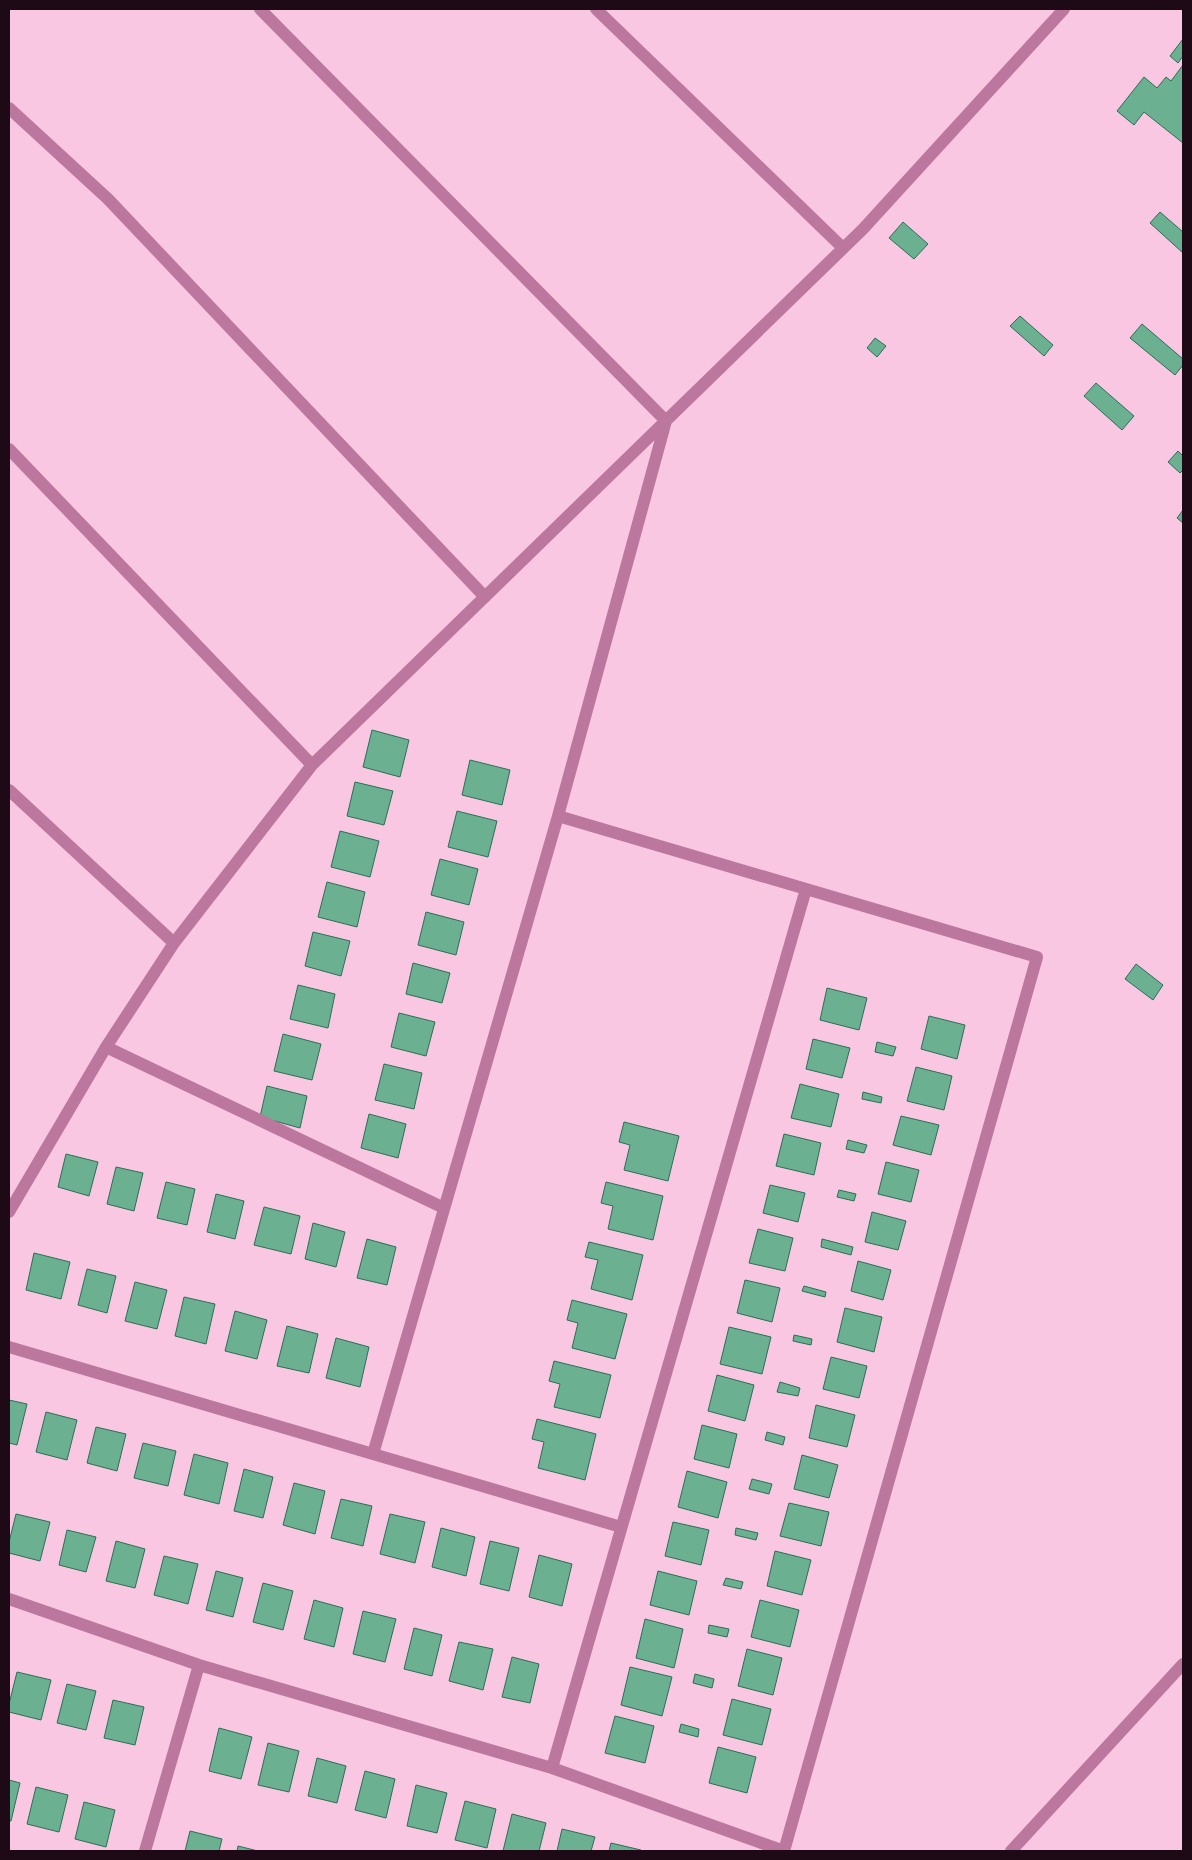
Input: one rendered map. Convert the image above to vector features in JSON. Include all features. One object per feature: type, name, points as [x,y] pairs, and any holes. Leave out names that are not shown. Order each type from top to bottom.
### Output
[{"type":"street","points":[[260,9],[666,421]]},
{"type":"street","points":[[596,9],[843,248]]},
{"type":"street","points":[[9,1212],[106,1048],[174,943],[312,765],[870,222],[1064,9]]},
{"type":"street","points":[[9,108],[108,199],[485,597]]},
{"type":"street","points":[[373,1454],[558,816],[666,421]]},
{"type":"street","points":[[9,449],[312,765]]},
{"type":"street","points":[[9,790],[174,943]]},
{"type":"street","points":[[9,1599],[199,1665],[552,1768],[784,1851],[1037,957],[558,816]]},
{"type":"street","points":[[552,1768],[806,889]]},
{"type":"street","points":[[106,1048],[444,1208]]},
{"type":"street","points":[[9,1347],[622,1527]]},
{"type":"street","points":[[1011,1851],[1183,1664]]},
{"type":"street","points":[[145,1851],[199,1665]]},
{"type":"building","points":[[1183,39],[1183,56],[1178,63],[1170,56]]},
{"type":"building","points":[[1183,65],[1183,143],[1144,112],[1134,125],[1117,111],[1144,77],[1157,88],[1166,77],[1171,81]]},
{"type":"building","points":[[1160,212],[1183,232],[1183,253],[1150,223]]},
{"type":"building","points":[[903,222],[928,244],[914,259],[889,238]]},
{"type":"building","points":[[1020,316],[1053,345],[1044,356],[1010,326]]},
{"type":"building","points":[[1142,324],[1183,359],[1183,365],[1175,375],[1130,338]]},
{"type":"building","points":[[875,338],[886,346],[877,357],[867,348]]},
{"type":"building","points":[[1096,383],[1134,416],[1122,430],[1084,396]]},
{"type":"building","points":[[1178,451],[1183,456],[1183,470],[1180,473],[1168,462]]},
{"type":"building","points":[[1183,510],[1183,523],[1177,518]]},
{"type":"building","points":[[372,730],[409,740],[400,777],[363,767]]},
{"type":"building","points":[[470,760],[510,770],[502,805],[462,795]]},
{"type":"building","points":[[355,782],[393,791],[384,825],[347,816]]},
{"type":"building","points":[[457,811],[497,821],[488,857],[448,847]]},
{"type":"building","points":[[340,831],[379,841],[370,877],[331,867]]},
{"type":"building","points":[[440,859],[478,869],[469,905],[431,895]]},
{"type":"building","points":[[327,882],[365,892],[357,927],[318,917]]},
{"type":"building","points":[[426,912],[464,922],[456,955],[418,945]]},
{"type":"building","points":[[313,932],[350,941],[341,976],[305,966]]},
{"type":"building","points":[[413,963],[450,973],[442,1003],[406,994]]},
{"type":"building","points":[[1136,964],[1163,985],[1153,1000],[1125,979]]},
{"type":"building","points":[[298,985],[335,994],[328,1028],[290,1019]]},
{"type":"building","points":[[827,988],[867,998],[859,1030],[820,1020]]},
{"type":"building","points":[[399,1013],[435,1022],[426,1056],[391,1047]]},
{"type":"building","points":[[929,1016],[965,1025],[957,1059],[921,1049]]},
{"type":"building","points":[[283,1034],[321,1044],[312,1080],[274,1071]]},
{"type":"building","points":[[813,1039],[850,1048],[842,1078],[806,1069]]},
{"type":"building","points":[[877,1042],[896,1047],[893,1056],[875,1052]]},
{"type":"building","points":[[384,1064],[422,1073],[414,1109],[375,1100]]},
{"type":"building","points":[[916,1067],[952,1076],[944,1110],[907,1101]]},
{"type":"building","points":[[800,1084],[839,1094],[831,1127],[791,1118]]},
{"type":"building","points":[[267,1086],[307,1096],[300,1128],[260,1117]]},
{"type":"building","points":[[863,1092],[882,1097],[881,1103],[862,1099]]},
{"type":"building","points":[[369,1114],[406,1124],[398,1158],[361,1148]]},
{"type":"building","points":[[901,1116],[939,1125],[931,1155],[893,1145]]},
{"type":"building","points":[[624,1122],[679,1136],[668,1181],[624,1170],[630,1145],[619,1142]]},
{"type":"building","points":[[784,1134],[821,1143],[814,1175],[776,1166]]},
{"type":"building","points":[[848,1140],[867,1145],[864,1153],[846,1149]]},
{"type":"building","points":[[66,1154],[98,1162],[89,1196],[58,1187]]},
{"type":"building","points":[[886,1162],[919,1170],[911,1202],[878,1194]]},
{"type":"building","points":[[116,1167],[143,1173],[134,1211],[107,1204]]},
{"type":"building","points":[[166,1182],[195,1189],[187,1225],[157,1218]]},
{"type":"building","points":[[606,1182],[663,1196],[653,1240],[608,1229],[613,1206],[601,1203]]},
{"type":"building","points":[[770,1185],[805,1193],[798,1222],[763,1213]]},
{"type":"building","points":[[839,1190],[856,1194],[854,1201],[837,1197]]},
{"type":"building","points":[[216,1194],[244,1201],[235,1239],[207,1232]]},
{"type":"building","points":[[264,1207],[300,1216],[291,1254],[254,1245]]},
{"type":"building","points":[[872,1212],[906,1221],[898,1250],[865,1242]]},
{"type":"building","points":[[313,1223],[345,1232],[336,1267],[305,1259]]},
{"type":"building","points":[[758,1229],[793,1238],[785,1271],[749,1263]]},
{"type":"building","points":[[367,1239],[396,1247],[387,1285],[357,1278]]},
{"type":"building","points":[[822,1239],[853,1247],[851,1255],[821,1247]]},
{"type":"building","points":[[589,1242],[643,1255],[632,1300],[591,1289],[598,1260],[585,1257]]},
{"type":"building","points":[[34,1253],[70,1262],[61,1299],[26,1290]]},
{"type":"building","points":[[858,1261],[891,1270],[883,1300],[851,1291]]},
{"type":"building","points":[[87,1269],[116,1276],[107,1313],[78,1305]]},
{"type":"building","points":[[745,1280],[780,1288],[772,1322],[737,1313]]},
{"type":"building","points":[[135,1282],[167,1290],[157,1329],[125,1321]]},
{"type":"building","points":[[804,1286],[826,1292],[825,1297],[802,1291]]},
{"type":"building","points":[[184,1297],[215,1304],[206,1344],[175,1336]]},
{"type":"building","points":[[572,1300],[627,1314],[615,1359],[572,1348],[578,1323],[567,1320]]},
{"type":"building","points":[[845,1308],[882,1317],[874,1352],[837,1342]]},
{"type":"building","points":[[235,1311],[267,1320],[257,1359],[225,1351]]},
{"type":"building","points":[[287,1326],[318,1334],[309,1373],[277,1366]]},
{"type":"building","points":[[729,1327],[771,1337],[762,1374],[720,1364]]},
{"type":"building","points":[[794,1335],[812,1339],[811,1345],[793,1341]]},
{"type":"building","points":[[336,1338],[369,1347],[360,1387],[326,1378]]},
{"type":"building","points":[[831,1357],[867,1366],[859,1398],[823,1389]]},
{"type":"building","points":[[554,1361],[611,1375],[600,1418],[554,1407],[560,1384],[549,1381]]},
{"type":"building","points":[[717,1375],[754,1385],[745,1421],[708,1411]]},
{"type":"building","points":[[780,1382],[800,1388],[798,1396],[777,1392]]},
{"type":"building","points":[[9,1400],[27,1404],[17,1445],[9,1443]]},
{"type":"building","points":[[816,1405],[855,1415],[847,1447],[809,1438]]},
{"type":"building","points":[[46,1412],[77,1420],[67,1460],[36,1452]]},
{"type":"building","points":[[537,1419],[596,1434],[585,1480],[538,1468],[544,1442],[532,1439]]},
{"type":"building","points":[[702,1425],[737,1434],[729,1468],[694,1459]]},
{"type":"building","points":[[96,1427],[126,1434],[117,1471],[87,1463]]},
{"type":"building","points":[[767,1432],[785,1437],[783,1445],[765,1440]]},
{"type":"building","points":[[143,1443],[176,1451],[168,1486],[134,1478]]},
{"type":"building","points":[[194,1454],[228,1463],[219,1504],[184,1495]]},
{"type":"building","points":[[802,1455],[838,1465],[829,1498],[794,1489]]},
{"type":"building","points":[[244,1469],[273,1477],[263,1518],[234,1511]]},
{"type":"building","points":[[687,1471],[727,1482],[718,1518],[678,1507]]},
{"type":"building","points":[[752,1479],[772,1484],[769,1494],[749,1489]]},
{"type":"building","points":[[294,1483],[325,1491],[315,1534],[283,1525]]},
{"type":"building","points":[[341,1499],[372,1506],[363,1546],[331,1538]]},
{"type":"building","points":[[789,1503],[829,1512],[821,1546],[780,1536]]},
{"type":"building","points":[[16,1514],[50,1522],[40,1561],[9,1553],[9,1542]]},
{"type":"building","points":[[390,1514],[425,1522],[415,1563],[380,1554]]},
{"type":"building","points":[[673,1522],[709,1530],[701,1565],[665,1556]]},
{"type":"building","points":[[441,1528],[475,1537],[466,1576],[432,1567]]},
{"type":"building","points":[[736,1528],[758,1533],[756,1540],[735,1535]]},
{"type":"building","points":[[67,1530],[96,1537],[86,1572],[59,1565]]},
{"type":"building","points":[[116,1541],[145,1549],[135,1588],[106,1581]]},
{"type":"building","points":[[490,1541],[519,1548],[509,1591],[480,1584]]},
{"type":"building","points":[[775,1551],[811,1560],[802,1595],[767,1586]]},
{"type":"building","points":[[539,1555],[572,1564],[562,1606],[529,1597]]},
{"type":"building","points":[[164,1556],[198,1564],[188,1604],[154,1595]]},
{"type":"building","points":[[216,1571],[243,1578],[233,1617],[206,1610]]},
{"type":"building","points":[[658,1571],[697,1581],[689,1615],[650,1605]]},
{"type":"building","points":[[726,1578],[743,1582],[741,1589],[723,1585]]},
{"type":"building","points":[[263,1583],[293,1591],[283,1630],[253,1622]]},
{"type":"building","points":[[314,1600],[343,1608],[334,1647],[304,1639]]},
{"type":"building","points":[[760,1600],[799,1610],[790,1647],[751,1637]]},
{"type":"building","points":[[363,1611],[396,1619],[385,1662],[353,1654]]},
{"type":"building","points":[[645,1619],[683,1629],[674,1668],[636,1658]]},
{"type":"building","points":[[709,1625],[729,1629],[727,1637],[708,1633]]},
{"type":"building","points":[[414,1628],[442,1635],[432,1676],[404,1669]]},
{"type":"building","points":[[459,1642],[493,1649],[483,1690],[449,1681]]},
{"type":"building","points":[[747,1649],[782,1658],[773,1695],[738,1686]]},
{"type":"building","points":[[512,1657],[539,1664],[530,1703],[502,1697]]},
{"type":"building","points":[[630,1667],[672,1677],[662,1716],[621,1705]]},
{"type":"building","points":[[17,1672],[51,1680],[41,1720],[9,1712],[9,1704]]},
{"type":"building","points":[[695,1674],[714,1679],[712,1688],[693,1683]]},
{"type":"building","points":[[67,1684],[96,1691],[86,1730],[57,1723]]},
{"type":"building","points":[[732,1699],[771,1709],[762,1745],[723,1735]]},
{"type":"building","points":[[113,1700],[144,1707],[135,1745],[104,1738]]},
{"type":"building","points":[[615,1716],[654,1726],[645,1763],[605,1753]]},
{"type":"building","points":[[681,1724],[699,1729],[698,1737],[679,1732]]},
{"type":"building","points":[[219,1728],[252,1737],[241,1779],[209,1771]]},
{"type":"building","points":[[268,1743],[299,1751],[289,1792],[258,1785]]},
{"type":"building","points":[[718,1747],[756,1757],[747,1793],[709,1783]]},
{"type":"building","points":[[317,1758],[346,1766],[337,1803],[308,1796]]},
{"type":"building","points":[[365,1771],[395,1779],[386,1818],[355,1810]]},
{"type":"building","points":[[9,1780],[20,1783],[11,1821],[9,1821]]},
{"type":"building","points":[[416,1785],[447,1793],[437,1833],[407,1826]]},
{"type":"building","points":[[36,1787],[68,1795],[59,1832],[27,1824]]},
{"type":"building","points":[[465,1801],[496,1809],[487,1848],[455,1840]]},
{"type":"building","points":[[84,1802],[115,1810],[106,1847],[75,1839]]},
{"type":"building","points":[[512,1814],[546,1823],[539,1851],[503,1851]]},
{"type":"building","points":[[562,1829],[595,1837],[591,1851],[557,1851]]},
{"type":"building","points":[[190,1831],[222,1839],[219,1851],[185,1851]]},
{"type":"building","points":[[611,1843],[641,1850],[641,1851],[609,1851]]},
{"type":"building","points":[[238,1846],[258,1851],[237,1851]]}]
